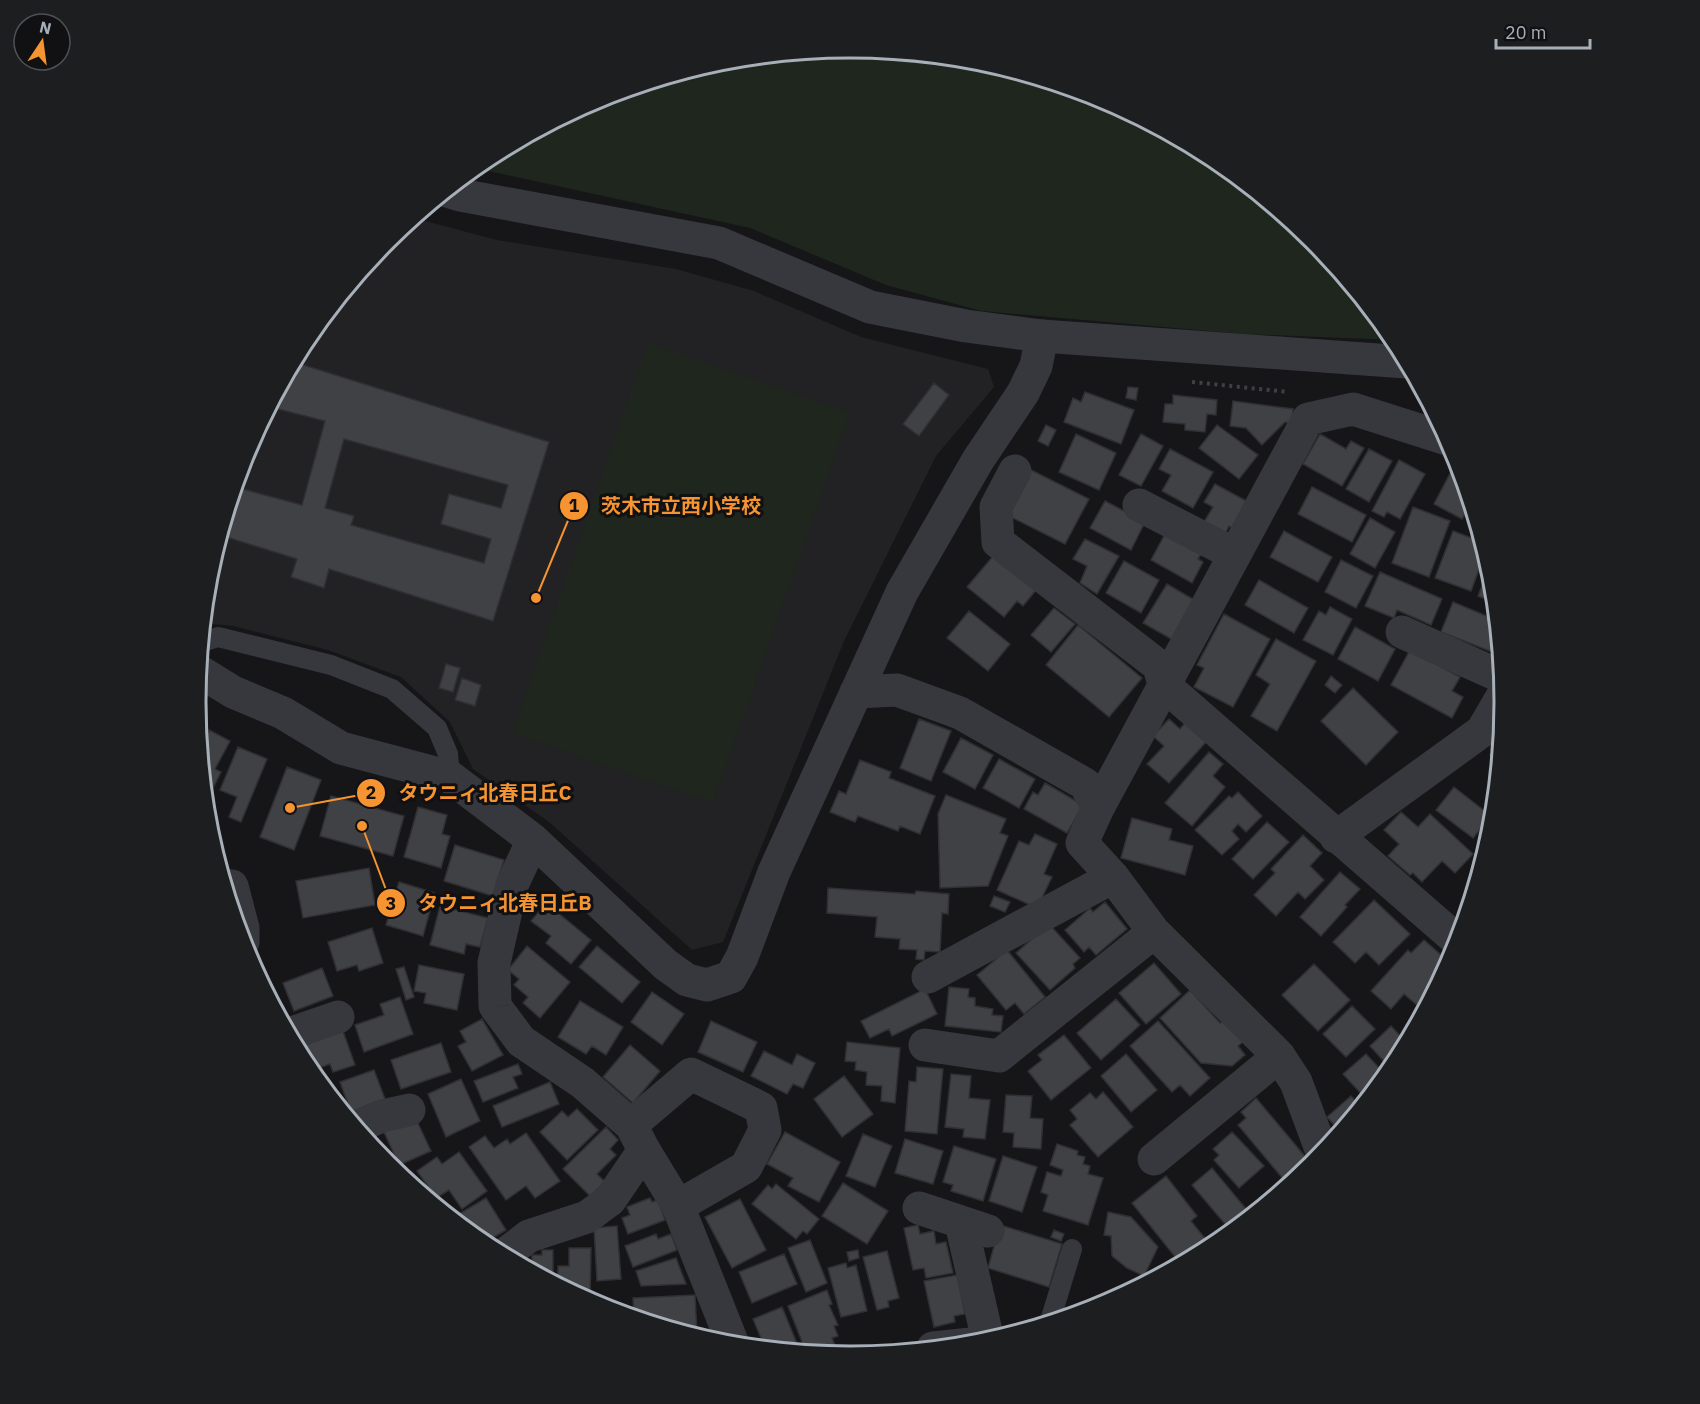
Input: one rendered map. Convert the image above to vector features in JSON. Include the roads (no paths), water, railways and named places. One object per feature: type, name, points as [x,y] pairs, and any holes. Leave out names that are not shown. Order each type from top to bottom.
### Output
[{"type":"street","points":[[455,193],[719,243],[870,306],[966,326],[1042,336],[1396,361]]},
{"type":"street","points":[[207,676],[233,692],[284,713],[342,748],[450,777],[533,840],[666,965],[687,980],[707,985],[731,977],[742,957],[774,872],[908,582],[978,460],[1023,393],[1036,366],[1042,336]]},
{"type":"street","points":[[1318,1143],[1296,1082],[1279,1056],[1154,932],[1113,877],[1082,843],[1098,808],[1308,418],[1353,409],[1435,435]]},
{"type":"street","points":[[1015,471],[996,507],[998,542],[1160,666],[1164,685],[1450,934]]},
{"type":"street","points":[[1139,505],[1234,554]]},
{"type":"street","points":[[1402,632],[1493,673]]},
{"type":"street","points":[[856,692],[897,690],[960,713],[1085,784],[1098,808]]},
{"type":"street","points":[[1336,837],[1482,731],[1494,711]]},
{"type":"street","points":[[533,840],[512,885],[495,963],[495,1005],[521,1041],[583,1083],[637,1138],[678,1206],[729,1334]]},
{"type":"street","points":[[928,977],[1113,877]]},
{"type":"street","points":[[925,1046],[999,1056],[1154,932]]},
{"type":"street","points":[[297,1031],[338,1017]]},
{"type":"street","points":[[1154,1159],[1279,1056]]},
{"type":"street","points":[[512,1249],[529,1236],[587,1217],[610,1200],[637,1138],[691,1074],[761,1108],[765,1130],[747,1167],[678,1206]]},
{"type":"street","points":[[364,1124],[382,1116],[409,1110]]},
{"type":"street","points":[[919,1208],[975,1227],[987,1331]]},
{"type":"lane","points":[[210,640],[219,637],[331,665],[392,688],[437,728],[448,754],[450,777]]},
{"type":"lane","points":[[1053,1312],[1072,1249]]},
{"type":"place","name":"茨木市立西小学校","points":[[536,598]]},
{"type":"place","name":"タウニィ北春日丘C","points":[[290,808]]},
{"type":"place","name":"タウニィ北春日丘B","points":[[362,826]]}]
